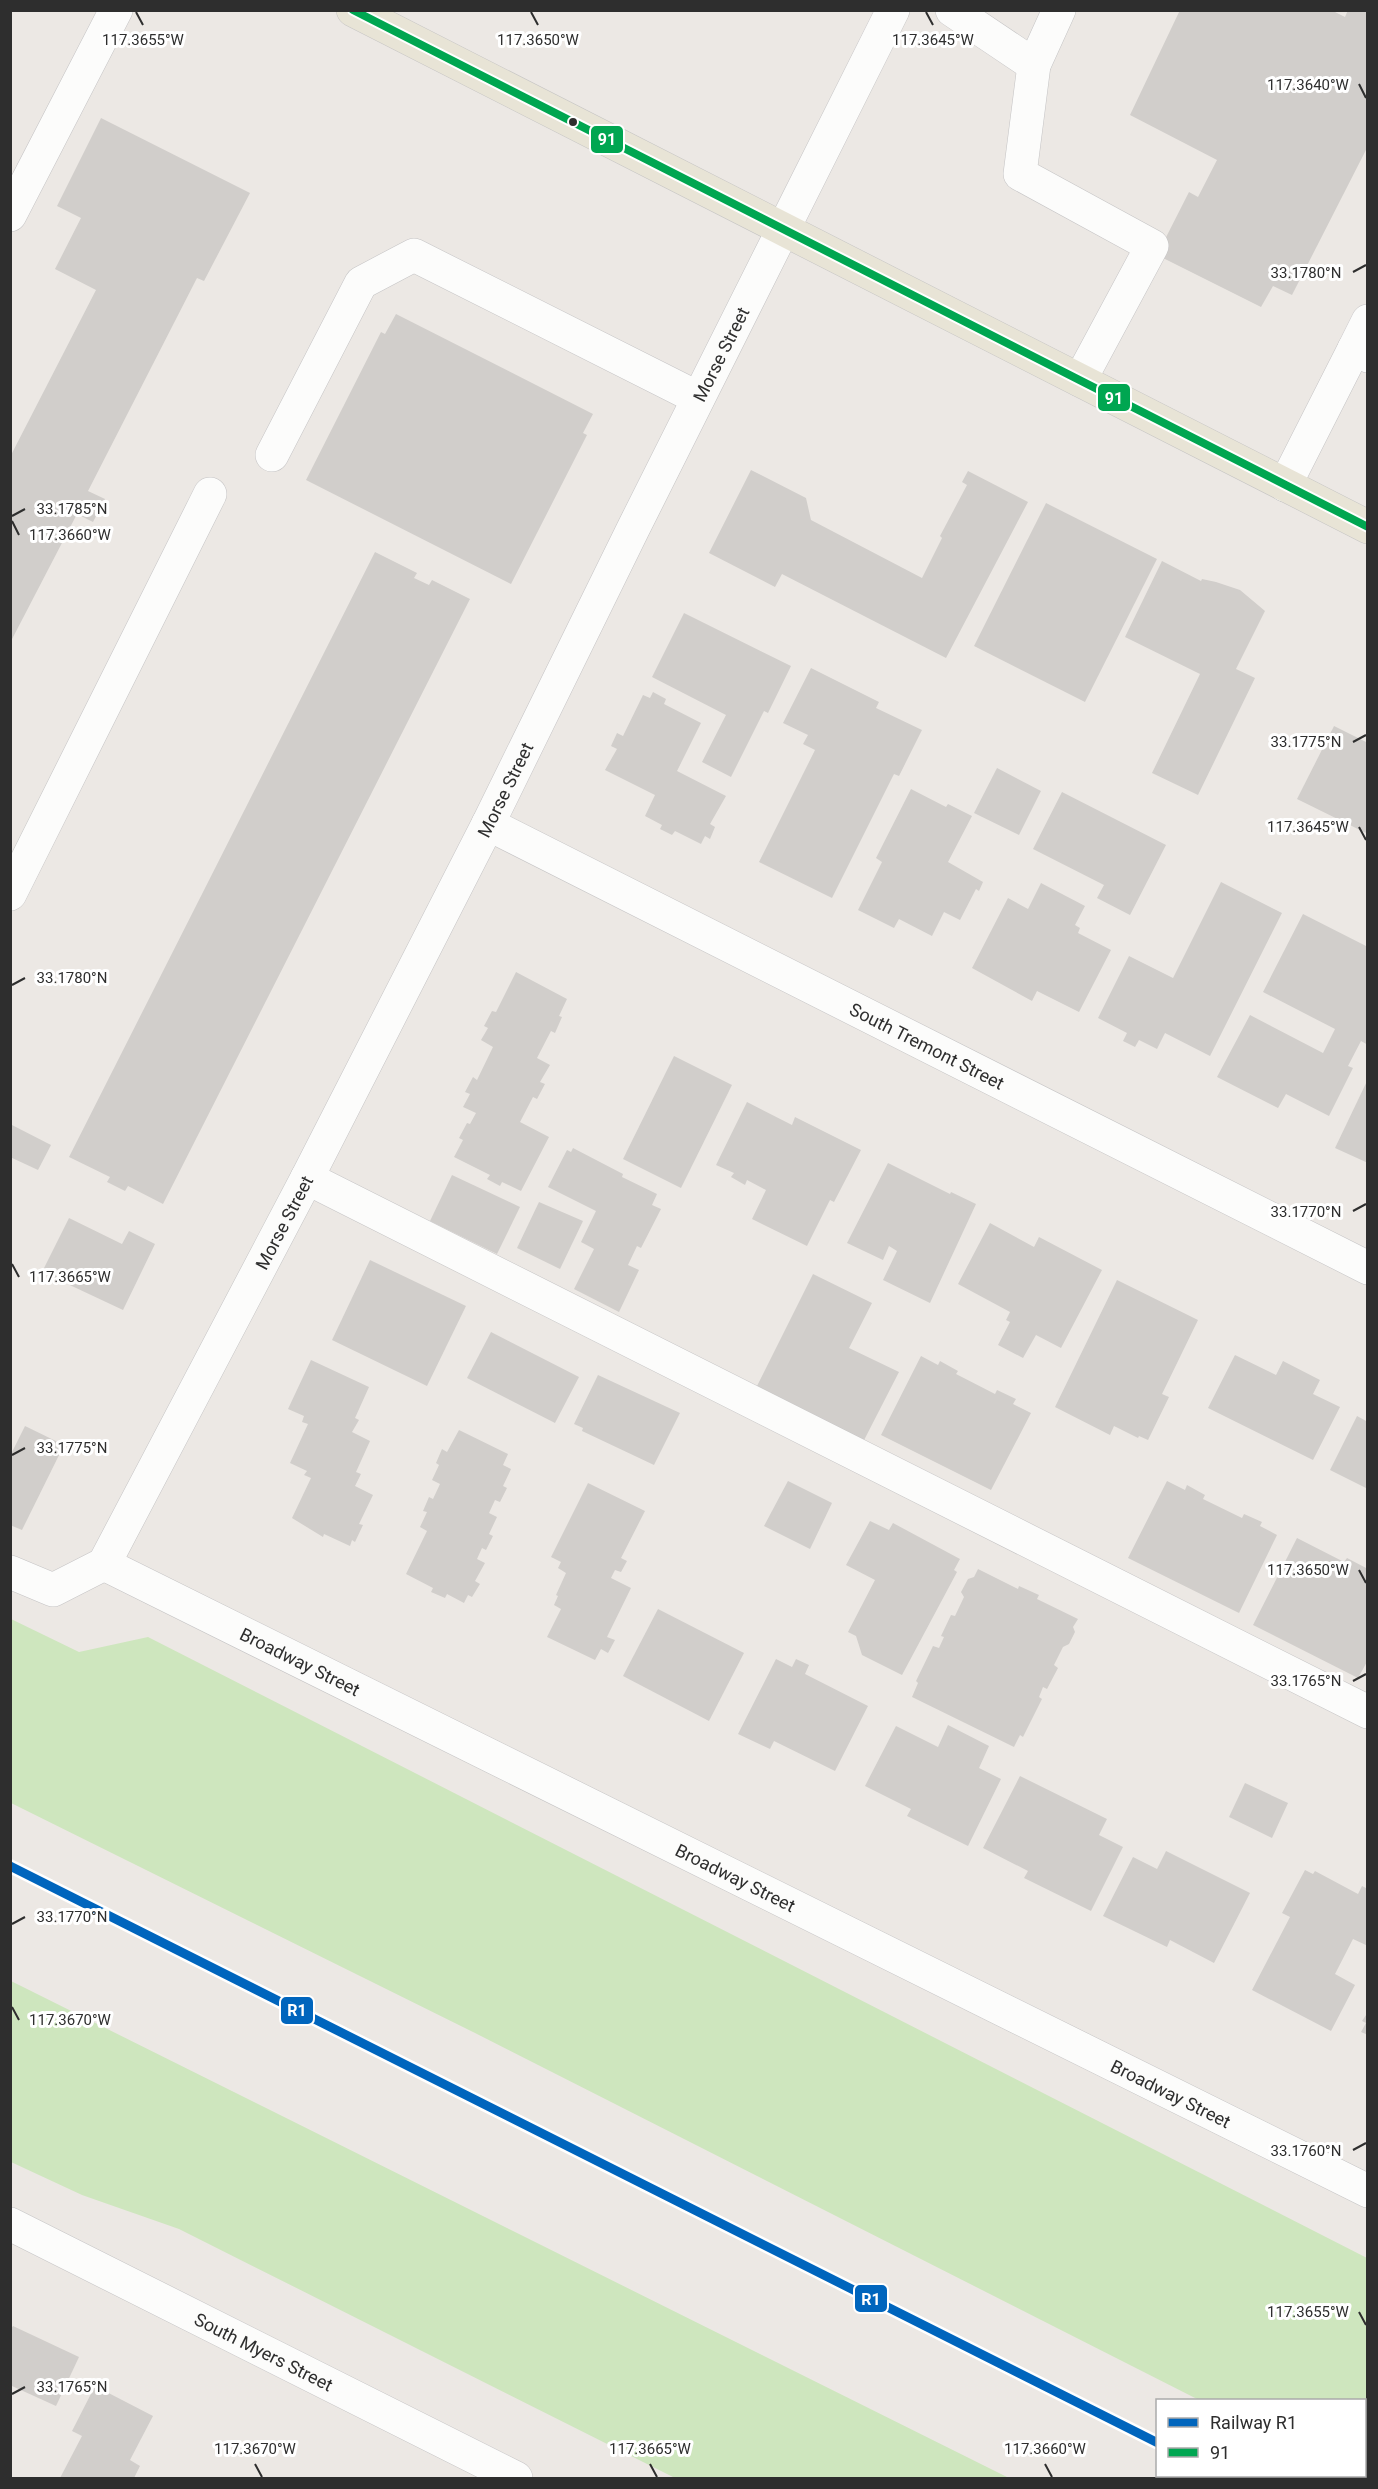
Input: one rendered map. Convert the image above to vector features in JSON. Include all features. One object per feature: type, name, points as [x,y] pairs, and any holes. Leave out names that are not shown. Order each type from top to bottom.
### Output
[{"type":"main road","points":[[353,10],[1368,527]]},
{"type":"street","points":[[10,215],[116,10]]},
{"type":"street","name":"Morse Street","points":[[104,1564],[307,1178],[488,824],[893,10]]},
{"type":"street","points":[[952,10],[1034,65]]},
{"type":"street","points":[[1059,10],[1034,65],[1020,174],[1152,246],[1080,380]]},
{"type":"street","points":[[272,455],[361,283],[414,255],[698,398]]},
{"type":"street","points":[[1285,485],[1363,342]]},
{"type":"street","points":[[10,894],[210,494]]},
{"type":"street","name":"South Tremont Street","points":[[488,824],[1368,1268]]},
{"type":"street","points":[[307,1178],[1368,1712]]},
{"type":"street","points":[[10,1572],[53,1590],[104,1564]]},
{"type":"street","name":"Broadway Street","points":[[104,1564],[1368,2190]]},
{"type":"street","name":"South Myers Street","points":[[10,2224],[516,2478]]},
{"type":"green space","points":[[11,1619],[79,1652],[148,1637],[1367,2258],[1367,2478],[1349,2477],[1366,2477],[1366,2399],[1197,2399],[475,2033],[11,1803]]},
{"type":"green space","points":[[10,1981],[1009,2478],[675,2478],[179,2229],[82,2195],[11,2162]]},
{"type":"building","points":[[1180,10],[1331,10],[1345,17],[1348,10],[1368,10],[1368,146],[1292,295],[1273,286],[1261,307],[1157,255],[1189,192],[1198,197],[1217,160],[1130,115]]},
{"type":"building","points":[[101,118],[250,193],[204,281],[197,278],[88,491],[105,499],[93,522],[77,514],[10,643],[10,457],[96,290],[55,269],[81,218],[57,206]]},
{"type":"building","points":[[396,314],[593,414],[583,433],[587,435],[511,584],[306,480],[381,332],[385,334]]},
{"type":"building","points":[[751,470],[806,498],[811,520],[922,578],[942,538],[940,536],[967,485],[962,482],[968,471],[1028,502],[946,658],[782,574],[775,587],[709,553]]},
{"type":"building","points":[[1046,503],[1157,559],[1085,702],[974,646]]},
{"type":"building","points":[[375,552],[417,573],[414,578],[429,585],[432,580],[470,599],[163,1204],[128,1186],[125,1191],[107,1182],[110,1177],[69,1157]]},
{"type":"building","points":[[1162,561],[1201,581],[1202,579],[1216,582],[1240,590],[1265,611],[1236,669],[1255,678],[1198,795],[1152,773],[1200,674],[1125,637]]},
{"type":"building","points":[[684,613],[791,666],[768,713],[764,711],[731,777],[702,762],[726,715],[652,677]]},
{"type":"building","points":[[811,668],[879,702],[876,708],[922,730],[899,776],[894,774],[832,898],[759,862],[815,750],[803,744],[808,735],[783,723]]},
{"type":"building","points":[[653,692],[666,699],[664,704],[701,723],[677,771],[726,796],[710,824],[715,827],[710,839],[705,836],[701,844],[675,831],[672,835],[660,829],[662,825],[645,816],[655,795],[605,770],[617,749],[611,746],[617,733],[623,736],[643,695],[650,698]]},
{"type":"building","points":[[1334,726],[1368,743],[1368,834],[1297,799]]},
{"type":"building","points":[[997,768],[1041,791],[1019,835],[974,813]]},
{"type":"building","points":[[911,789],[946,807],[948,804],[972,816],[948,862],[983,882],[979,891],[976,889],[960,920],[944,912],[932,936],[899,919],[894,928],[858,910],[882,862],[876,858]]},
{"type":"building","points":[[1062,792],[1166,845],[1130,915],[1097,898],[1104,885],[1033,849]]},
{"type":"building","points":[[1221,882],[1282,913],[1210,1056],[1165,1033],[1157,1049],[1139,1040],[1135,1047],[1123,1041],[1127,1033],[1098,1018],[1129,956],[1173,978]]},
{"type":"building","points":[[1041,883],[1085,906],[1075,925],[1080,928],[1078,933],[1111,950],[1079,1012],[1037,991],[1032,1001],[972,968],[1008,898],[1028,909]]},
{"type":"building","points":[[1303,914],[1368,947],[1368,1045],[1361,1041],[1348,1066],[1353,1068],[1329,1116],[1286,1094],[1278,1108],[1217,1077],[1250,1015],[1323,1053],[1335,1029],[1263,992]]},
{"type":"building","points":[[516,972],[567,999],[559,1016],[562,1017],[555,1033],[551,1031],[537,1058],[550,1065],[540,1082],[545,1084],[537,1099],[533,1097],[520,1122],[549,1137],[521,1191],[502,1182],[500,1186],[487,1179],[490,1175],[454,1157],[463,1140],[459,1138],[467,1123],[470,1124],[476,1113],[463,1107],[470,1094],[465,1092],[473,1077],[477,1080],[493,1047],[481,1040],[488,1028],[484,1026],[492,1011],[496,1012]]},
{"type":"building","points":[[674,1056],[732,1085],[681,1188],[623,1159]]},
{"type":"building","points":[[1368,1079],[1368,1163],[1335,1148]]},
{"type":"building","points":[[747,1102],[792,1125],[795,1117],[861,1150],[834,1202],[830,1200],[807,1246],[752,1219],[766,1190],[747,1180],[745,1185],[731,1177],[734,1173],[716,1165]]},
{"type":"building","points":[[10,1124],[51,1145],[38,1170],[10,1157]]},
{"type":"building","points":[[573,1148],[623,1174],[622,1177],[657,1194],[652,1205],[661,1209],[641,1248],[637,1246],[628,1265],[639,1270],[619,1312],[574,1289],[594,1249],[581,1242],[596,1211],[548,1187],[567,1150],[571,1152]]},
{"type":"building","points":[[888,1163],[950,1194],[951,1192],[976,1204],[930,1303],[883,1280],[897,1251],[889,1246],[883,1260],[847,1243]]},
{"type":"building","points":[[452,1175],[520,1207],[497,1254],[430,1221]]},
{"type":"building","points":[[539,1202],[583,1221],[560,1269],[517,1248]]},
{"type":"building","points":[[69,1218],[122,1244],[129,1231],[155,1244],[123,1310],[42,1272]]},
{"type":"building","points":[[990,1223],[1034,1247],[1039,1237],[1102,1270],[1061,1348],[1036,1335],[1023,1358],[998,1345],[1010,1322],[1006,1320],[1010,1312],[958,1284]]},
{"type":"building","points":[[370,1260],[466,1306],[427,1386],[332,1340]]},
{"type":"building","points":[[813,1274],[872,1303],[849,1348],[899,1372],[860,1448],[757,1386]]},
{"type":"building","points":[[1117,1280],[1198,1320],[1162,1394],[1169,1397],[1148,1440],[1139,1436],[1138,1438],[1114,1426],[1110,1435],[1055,1407]]},
{"type":"building","points":[[491,1332],[579,1377],[555,1423],[467,1378]]},
{"type":"building","points":[[1235,1355],[1276,1375],[1283,1361],[1320,1380],[1313,1394],[1340,1407],[1313,1460],[1208,1408]]},
{"type":"building","points":[[921,1356],[938,1365],[940,1361],[958,1371],[956,1374],[995,1394],[997,1390],[1016,1399],[1013,1404],[1031,1413],[991,1490],[881,1435]]},
{"type":"building","points":[[311,1360],[369,1387],[355,1418],[359,1420],[352,1432],[370,1441],[356,1472],[361,1474],[355,1486],[373,1495],[359,1524],[363,1525],[355,1542],[352,1540],[350,1546],[324,1534],[323,1537],[292,1518],[311,1478],[304,1475],[307,1471],[290,1463],[308,1424],[302,1422],[304,1416],[288,1409]]},
{"type":"building","points":[[598,1375],[680,1413],[654,1465],[582,1431],[583,1428],[574,1424]]},
{"type":"building","points":[[1357,1416],[1368,1422],[1368,1489],[1330,1470]]},
{"type":"building","points":[[25,1426],[64,1445],[22,1530],[10,1525],[10,1456]]},
{"type":"building","points":[[459,1430],[508,1454],[503,1465],[511,1469],[503,1486],[507,1488],[500,1502],[495,1500],[489,1513],[497,1517],[489,1534],[493,1536],[486,1550],[482,1548],[477,1559],[485,1563],[475,1581],[480,1584],[472,1597],[468,1595],[464,1603],[447,1594],[445,1598],[431,1592],[433,1588],[406,1574],[427,1531],[420,1527],[427,1512],[423,1511],[429,1497],[433,1499],[440,1484],[432,1480],[439,1465],[436,1463],[442,1449],[447,1452]]},
{"type":"building","points":[[788,1481],[832,1503],[810,1549],[764,1526]]},
{"type":"building","points":[[1167,1481],[1185,1490],[1187,1485],[1205,1495],[1203,1499],[1242,1518],[1244,1514],[1262,1522],[1260,1526],[1277,1535],[1239,1613],[1128,1558]]},
{"type":"building","points":[[588,1483],[645,1511],[621,1558],[627,1561],[621,1572],[615,1570],[611,1578],[631,1588],[607,1637],[615,1640],[608,1653],[601,1649],[595,1660],[547,1637],[561,1609],[554,1605],[566,1573],[558,1568],[561,1562],[551,1557]]},
{"type":"building","points":[[870,1521],[889,1530],[893,1523],[960,1559],[954,1570],[957,1572],[902,1675],[862,1655],[856,1636],[848,1632],[875,1580],[846,1565]]},
{"type":"building","points":[[1297,1538],[1344,1562],[1347,1558],[1368,1569],[1368,1660],[1358,1678],[1253,1625]]},
{"type":"building","points":[[978,1569],[1018,1589],[1019,1586],[1039,1595],[1037,1599],[1078,1619],[1073,1627],[1075,1632],[1069,1644],[1063,1647],[1054,1665],[1058,1668],[1047,1689],[1043,1687],[1039,1697],[1042,1699],[1023,1737],[1020,1735],[1014,1747],[912,1697],[918,1683],[916,1681],[933,1646],[939,1648],[944,1637],[941,1636],[951,1615],[955,1616],[964,1597],[961,1592],[968,1579],[974,1577]]},
{"type":"building","points":[[658,1609],[744,1653],[709,1721],[623,1676]]},
{"type":"building","points":[[776,1659],[792,1667],[796,1659],[809,1665],[805,1674],[868,1706],[835,1771],[774,1741],[770,1749],[738,1734]]},
{"type":"building","points":[[948,1725],[989,1746],[979,1768],[1001,1779],[968,1846],[907,1816],[911,1809],[865,1786],[896,1726],[938,1747]]},
{"type":"building","points":[[1020,1776],[1107,1819],[1099,1835],[1123,1847],[1091,1911],[1024,1878],[1028,1871],[983,1848]]},
{"type":"building","points":[[1245,1783],[1288,1803],[1272,1838],[1229,1817]]},
{"type":"building","points":[[1166,1851],[1250,1893],[1214,1963],[1170,1940],[1167,1947],[1103,1916],[1133,1857],[1157,1869]]},
{"type":"building","points":[[1305,1870],[1313,1874],[1315,1871],[1358,1894],[1362,1886],[1368,1889],[1368,1946],[1353,1939],[1335,1974],[1355,1985],[1331,2031],[1252,1990],[1290,1917],[1282,1913]]},
{"type":"building","points":[[1368,2012],[1368,2035],[1361,2032],[1366,2023],[1362,2021]]},
{"type":"building","points":[[13,2326],[79,2357],[56,2406],[12,2386],[10,2330]]},
{"type":"building","points":[[95,2386],[153,2416],[130,2460],[140,2466],[134,2478],[60,2478],[82,2436],[72,2431]]},
{"type":"rail line","name":"R1","points":[[10,1866],[1156,2442]]},
{"type":"transit line","name":"91","points":[[353,10],[1368,527]]}]
